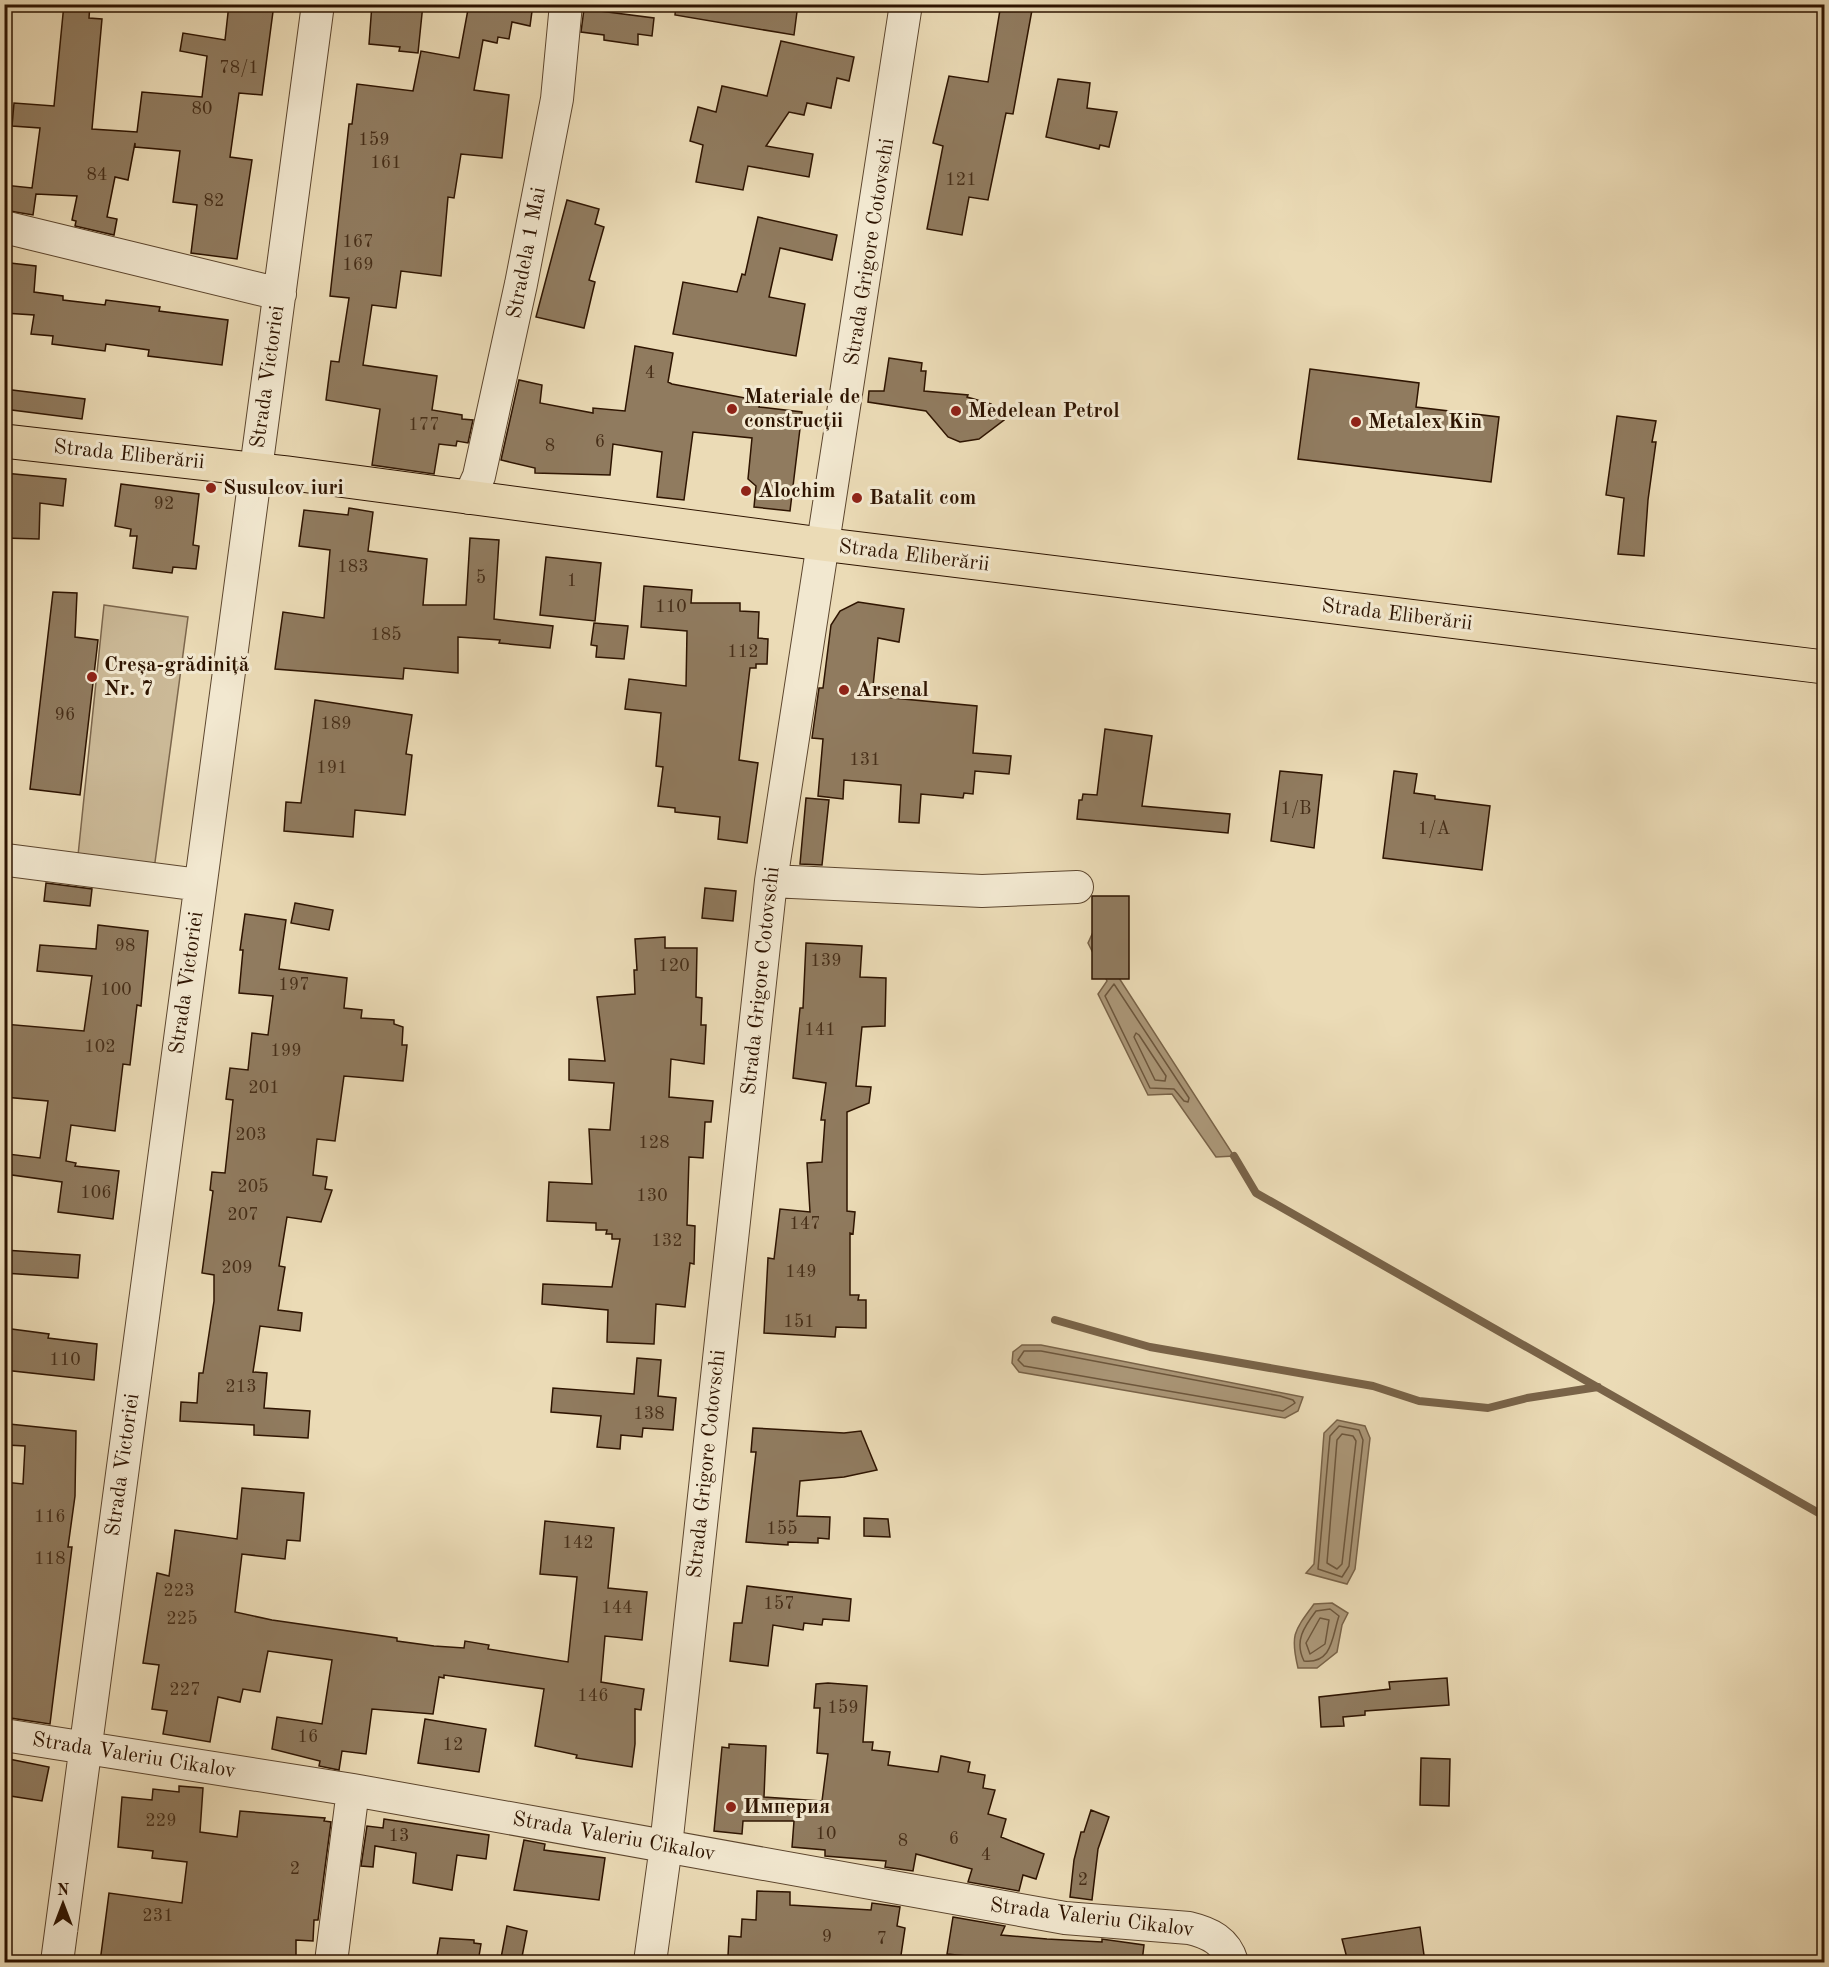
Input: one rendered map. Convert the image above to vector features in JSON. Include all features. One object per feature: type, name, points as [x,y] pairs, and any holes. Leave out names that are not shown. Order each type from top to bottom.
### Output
[{"type":"main road","name":"Strada Eliberării","points":[[4,441],[256,470],[821,544],[1824,667]]},
{"type":"street","name":"Strada Victoriei","points":[[57,1962],[318,4]]},
{"type":"street","name":"Stradela 1 Mai","points":[[469,498],[479,476],[521,284],[557,99],[566,4]]},
{"type":"street","name":"Strada Grigore Cotovschi","points":[[650,1962],[666,1846],[771,881],[821,544],[832,495],[906,4]]},
{"type":"street","points":[[4,227],[280,294]]},
{"type":"street","points":[[7,860],[200,885]]},
{"type":"street","points":[[771,881],[982,891],[1077,887]]},
{"type":"street","name":"Strada Valeriu Cikalov","points":[[4,1735],[353,1790],[1065,1918],[1190,1928],[1207,1933],[1226,1952]]},
{"type":"street","points":[[331,1962],[353,1790]]},
{"type":"shaded area","points":[[104,605],[188,617],[153,877],[77,865]]},
{"type":"water","points":[[1094,930],[1119,978],[1234,1156],[1216,1157],[1172,1094],[1148,1095],[1098,994],[1107,981],[1088,943]]},
{"type":"water","points":[[1022,1345],[1041,1345],[1303,1397],[1298,1411],[1285,1418],[1019,1372],[1012,1363],[1013,1352]]},
{"type":"water","points":[[1337,1420],[1365,1426],[1370,1438],[1355,1569],[1347,1584],[1306,1573],[1314,1564],[1324,1433]]},
{"type":"water","points":[[1332,1603],[1348,1613],[1342,1625],[1337,1652],[1317,1668],[1298,1668],[1294,1640],[1298,1627],[1314,1604]]},
{"type":"building","points":[[64,4],[90,4],[89,18],[102,19],[92,129],[137,132],[142,92],[202,97],[207,56],[180,51],[183,33],[225,40],[229,4],[274,4],[262,95],[239,93],[230,157],[252,160],[237,259],[191,253],[197,205],[173,202],[180,151],[135,147],[135,143],[128,180],[115,177],[107,217],[117,219],[114,235],[75,226],[76,221],[72,220],[77,196],[36,194],[33,215],[4,210],[4,185],[32,188],[40,128],[12,126],[14,103],[54,106]]},
{"type":"building","points":[[372,4],[423,4],[418,53],[399,51],[400,47],[369,44]]},
{"type":"building","points":[[469,4],[533,4],[530,26],[512,22],[509,39],[498,37],[497,43],[483,40],[474,90],[509,95],[502,158],[461,154],[454,198],[448,197],[441,276],[401,271],[396,308],[372,305],[363,365],[437,376],[432,410],[462,415],[462,419],[473,420],[468,443],[457,441],[456,446],[439,444],[434,474],[372,465],[380,409],[326,400],[331,361],[339,362],[349,298],[330,296],[349,124],[352,124],[357,84],[413,91],[421,51],[459,58]]},
{"type":"building","points":[[676,4],[798,4],[794,35],[675,15]]},
{"type":"building","points":[[1001,4],[1032,10],[1013,114],[1006,113],[988,200],[969,197],[962,235],[927,229],[943,146],[933,143],[949,76],[988,82]]},
{"type":"building","points":[[584,9],[654,18],[652,36],[638,34],[638,45],[604,40],[604,35],[581,32]]},
{"type":"building","points":[[781,41],[854,57],[849,81],[837,78],[831,108],[807,103],[804,115],[789,112],[766,146],[813,154],[809,177],[748,166],[743,190],[696,182],[703,145],[690,141],[698,107],[716,112],[722,86],[767,96]]},
{"type":"building","points":[[1058,79],[1090,83],[1087,108],[1117,112],[1109,147],[1100,145],[1099,149],[1046,137]]},
{"type":"building","points":[[567,200],[599,209],[595,224],[604,227],[589,280],[595,282],[584,328],[536,317]]},
{"type":"building","points":[[758,217],[837,235],[832,260],[780,248],[769,297],[805,304],[796,356],[673,334],[683,282],[737,292],[742,274],[745,275]]},
{"type":"building","points":[[10,263],[36,266],[34,292],[63,296],[63,300],[105,305],[106,300],[160,307],[159,311],[228,320],[222,365],[148,356],[149,350],[106,344],[105,351],[52,344],[53,336],[31,334],[34,315],[4,313],[4,271],[9,271]]},
{"type":"building","points":[[635,346],[673,353],[668,382],[672,384],[761,401],[759,407],[802,412],[790,511],[754,507],[756,486],[748,479],[752,438],[693,432],[684,500],[657,497],[662,452],[613,444],[610,475],[535,473],[535,468],[501,460],[519,380],[542,385],[540,403],[593,413],[593,408],[625,411]]},
{"type":"building","points":[[889,358],[922,363],[921,371],[926,371],[924,391],[968,395],[967,397],[991,404],[1004,420],[979,439],[960,442],[948,437],[926,411],[868,402],[869,391],[884,391]]},
{"type":"building","points":[[1310,369],[1419,383],[1416,407],[1499,417],[1491,482],[1298,459]]},
{"type":"building","points":[[4,389],[85,399],[82,419],[4,409]]},
{"type":"building","points":[[1617,416],[1656,421],[1652,442],[1656,442],[1648,500],[1644,556],[1618,554],[1624,498],[1606,495]]},
{"type":"building","points":[[4,473],[66,479],[63,506],[40,503],[39,539],[4,538]]},
{"type":"building","points":[[121,484],[199,494],[193,545],[199,546],[196,569],[173,567],[172,573],[133,568],[137,536],[130,536],[131,529],[115,526]]},
{"type":"building","points":[[349,508],[373,512],[368,551],[427,559],[423,605],[466,605],[470,538],[499,540],[494,619],[553,626],[550,648],[499,643],[500,640],[458,637],[458,673],[404,668],[403,679],[275,669],[283,612],[324,618],[330,550],[299,546],[304,510],[348,515]]},
{"type":"building","points":[[546,557],[601,563],[595,621],[540,615]]},
{"type":"building","points":[[644,586],[692,590],[691,603],[740,603],[740,611],[759,612],[758,638],[768,639],[767,664],[756,664],[756,668],[750,668],[739,760],[758,763],[747,843],[718,839],[720,817],[675,812],[675,808],[658,806],[663,767],[656,766],[661,713],[625,709],[629,679],[686,686],[687,631],[641,627]]},
{"type":"building","points":[[53,592],[77,593],[75,637],[98,640],[80,795],[30,789]]},
{"type":"building","points":[[858,602],[904,609],[899,642],[878,638],[872,696],[977,706],[973,753],[1011,756],[1009,774],[975,771],[973,794],[964,793],[963,798],[921,794],[919,823],[899,822],[901,785],[844,780],[843,799],[818,796],[823,739],[812,738],[819,688],[823,688],[831,625],[840,611]]},
{"type":"building","points":[[594,623],[628,626],[624,659],[596,657],[597,646],[591,645]]},
{"type":"building","points":[[315,700],[412,715],[406,754],[412,755],[405,815],[355,810],[353,837],[284,831],[286,802],[301,803]]},
{"type":"building","points":[[1105,729],[1152,736],[1142,806],[1230,814],[1228,833],[1077,819],[1079,800],[1082,800],[1083,794],[1097,795]]},
{"type":"building","points":[[1280,771],[1322,775],[1314,848],[1271,841]]},
{"type":"building","points":[[1394,771],[1417,774],[1414,793],[1435,796],[1435,799],[1490,806],[1482,870],[1383,858]]},
{"type":"building","points":[[806,798],[829,800],[822,865],[800,864]]},
{"type":"building","points":[[46,883],[92,889],[90,906],[44,901]]},
{"type":"building","points":[[705,888],[736,891],[733,921],[702,918]]},
{"type":"building","points":[[1092,896],[1129,896],[1129,979],[1092,979]]},
{"type":"building","points":[[295,903],[333,910],[329,930],[291,923]]},
{"type":"building","points":[[245,914],[286,920],[279,969],[347,978],[344,1008],[362,1010],[361,1018],[394,1020],[394,1024],[403,1027],[402,1045],[407,1045],[403,1081],[344,1076],[335,1141],[317,1139],[313,1175],[327,1177],[325,1189],[332,1190],[321,1222],[287,1217],[279,1266],[285,1267],[278,1310],[302,1313],[300,1331],[260,1326],[253,1372],[267,1373],[264,1408],[310,1411],[308,1438],[254,1435],[254,1425],[180,1421],[181,1402],[197,1403],[199,1373],[203,1373],[214,1301],[214,1275],[202,1273],[213,1191],[210,1190],[212,1172],[225,1173],[233,1100],[226,1099],[230,1068],[248,1070],[252,1033],[268,1035],[273,996],[239,993],[243,950],[240,950]]},
{"type":"building","points":[[98,925],[148,931],[141,1006],[137,1005],[130,1065],[123,1064],[115,1131],[71,1125],[66,1161],[76,1163],[75,1166],[119,1171],[113,1219],[58,1212],[62,1182],[5,1174],[8,1154],[40,1158],[48,1101],[4,1097],[4,1024],[84,1031],[92,976],[37,971],[40,945],[96,949]]},
{"type":"building","points":[[665,937],[665,948],[697,948],[696,997],[702,998],[701,1025],[706,1025],[704,1064],[671,1059],[669,1097],[713,1101],[711,1122],[705,1122],[703,1158],[689,1157],[687,1225],[695,1226],[694,1264],[690,1263],[685,1307],[656,1304],[654,1344],[607,1342],[608,1310],[542,1304],[543,1284],[612,1287],[620,1239],[612,1239],[612,1234],[606,1234],[607,1230],[596,1230],[596,1223],[547,1221],[549,1182],[592,1184],[589,1129],[610,1130],[614,1083],[569,1080],[569,1059],[605,1061],[597,997],[635,994],[634,970],[637,970],[635,939]]},
{"type":"building","points":[[806,943],[862,946],[860,977],[886,978],[885,1026],[862,1027],[856,1086],[871,1087],[869,1103],[847,1112],[847,1211],[855,1212],[853,1234],[850,1233],[850,1295],[859,1295],[858,1300],[866,1300],[866,1328],[836,1327],[835,1337],[764,1333],[768,1258],[774,1259],[780,1209],[810,1212],[807,1163],[822,1162],[825,1120],[821,1120],[826,1083],[793,1078],[800,1008],[803,1008]]},
{"type":"building","points":[[4,1250],[80,1255],[78,1278],[4,1273]]},
{"type":"building","points":[[4,1328],[49,1334],[48,1338],[97,1344],[94,1380],[4,1370]]},
{"type":"building","points":[[637,1358],[661,1360],[658,1396],[676,1398],[673,1430],[643,1428],[642,1437],[621,1435],[620,1449],[597,1447],[601,1416],[551,1412],[553,1388],[634,1394]]},
{"type":"building","points":[[9,1424],[76,1431],[75,1496],[68,1547],[72,1547],[50,1724],[4,1717],[4,1482],[23,1484],[25,1446],[7,1445]]},
{"type":"building","points":[[753,1428],[844,1433],[861,1431],[877,1470],[844,1477],[800,1481],[797,1516],[830,1517],[829,1539],[818,1538],[818,1543],[788,1542],[788,1545],[746,1542],[756,1452],[751,1452]]},
{"type":"building","points":[[242,1488],[304,1493],[300,1541],[287,1540],[285,1559],[242,1554],[235,1612],[434,1646],[464,1648],[465,1641],[489,1645],[488,1649],[568,1662],[577,1577],[540,1574],[545,1521],[614,1528],[608,1588],[647,1592],[642,1640],[605,1636],[601,1682],[644,1689],[641,1710],[635,1709],[635,1744],[632,1767],[576,1758],[577,1755],[535,1746],[544,1689],[444,1675],[444,1678],[439,1677],[433,1714],[372,1709],[366,1754],[342,1751],[339,1770],[319,1766],[320,1761],[272,1749],[277,1717],[322,1724],[332,1660],[268,1651],[260,1692],[243,1689],[240,1702],[218,1697],[210,1742],[163,1734],[167,1711],[152,1709],[159,1665],[143,1663],[157,1573],[169,1576],[175,1530],[237,1539]]},
{"type":"building","points":[[864,1518],[888,1519],[890,1537],[864,1536]]},
{"type":"building","points":[[747,1586],[851,1599],[849,1621],[823,1619],[822,1625],[804,1623],[803,1630],[773,1625],[768,1666],[730,1661],[734,1623],[742,1623]]},
{"type":"building","points":[[1447,1678],[1449,1705],[1365,1711],[1365,1715],[1343,1717],[1344,1726],[1321,1727],[1319,1697],[1390,1689],[1389,1682]]},
{"type":"building","points":[[816,1684],[867,1686],[863,1742],[873,1742],[872,1750],[890,1752],[888,1765],[938,1772],[941,1756],[970,1762],[968,1772],[985,1775],[983,1788],[995,1790],[988,1814],[1006,1819],[1001,1837],[1044,1854],[1036,1879],[1023,1875],[1019,1891],[968,1882],[972,1869],[916,1854],[913,1871],[885,1867],[886,1861],[825,1856],[825,1850],[792,1847],[794,1821],[743,1821],[742,1834],[714,1831],[722,1747],[729,1748],[729,1744],[766,1746],[764,1797],[822,1801],[828,1754],[817,1753],[820,1708],[814,1708]]},
{"type":"building","points":[[425,1719],[486,1729],[479,1772],[418,1763]]},
{"type":"building","points":[[4,1758],[49,1767],[42,1801],[4,1795]]},
{"type":"building","points":[[1421,1758],[1450,1759],[1449,1806],[1420,1805]]},
{"type":"building","points":[[179,1786],[203,1788],[200,1832],[237,1837],[240,1811],[325,1818],[324,1821],[331,1822],[318,1920],[314,1920],[313,1941],[296,1940],[296,1962],[100,1962],[109,1893],[182,1903],[187,1862],[152,1858],[153,1851],[118,1847],[122,1797],[152,1800],[153,1789],[179,1792]]},
{"type":"building","points":[[1091,1810],[1109,1817],[1098,1849],[1092,1900],[1070,1897],[1074,1860],[1081,1832],[1084,1832]]},
{"type":"building","points":[[384,1819],[489,1835],[486,1859],[457,1855],[452,1890],[413,1883],[416,1853],[375,1846],[373,1867],[361,1866],[367,1826],[383,1828]]},
{"type":"building","points":[[524,1840],[545,1844],[544,1850],[605,1858],[599,1900],[514,1890]]},
{"type":"building","points":[[757,1891],[790,1892],[790,1905],[871,1910],[872,1903],[900,1907],[897,1926],[905,1928],[900,1962],[740,1962],[740,1957],[728,1956],[729,1936],[741,1937],[742,1919],[756,1920]]},
{"type":"building","points":[[953,1917],[1005,1926],[1001,1935],[1102,1942],[1102,1939],[1144,1945],[1142,1962],[966,1962],[966,1956],[947,1954]]},
{"type":"building","points":[[507,1926],[527,1931],[521,1962],[501,1958]]},
{"type":"building","points":[[1420,1927],[1425,1962],[1348,1962],[1342,1939]]},
{"type":"building","points":[[440,1938],[474,1940],[474,1943],[481,1944],[478,1962],[436,1962]]},
{"type":"waterway","points":[[1234,1156],[1256,1193],[1824,1516]]},
{"type":"waterway","points":[[1055,1320],[1150,1347],[1373,1386],[1419,1401],[1488,1408],[1527,1398],[1598,1387]]},
{"type":"place","name":"Materiale de construcții","points":[[732,409]]},
{"type":"place","name":"Medelean Petrol","points":[[956,411]]},
{"type":"place","name":"Metalex Kin","points":[[1356,422]]},
{"type":"place","name":"Susulcov iuri","points":[[211,488]]},
{"type":"place","name":"Alochim","points":[[746,491]]},
{"type":"place","name":"Batalit com","points":[[857,498]]},
{"type":"place","name":"Creșa-grădiniță Nr. 7","points":[[92,677]]},
{"type":"place","name":"Arsenal","points":[[844,690]]},
{"type":"place","name":"Империя","points":[[731,1807]]}]
